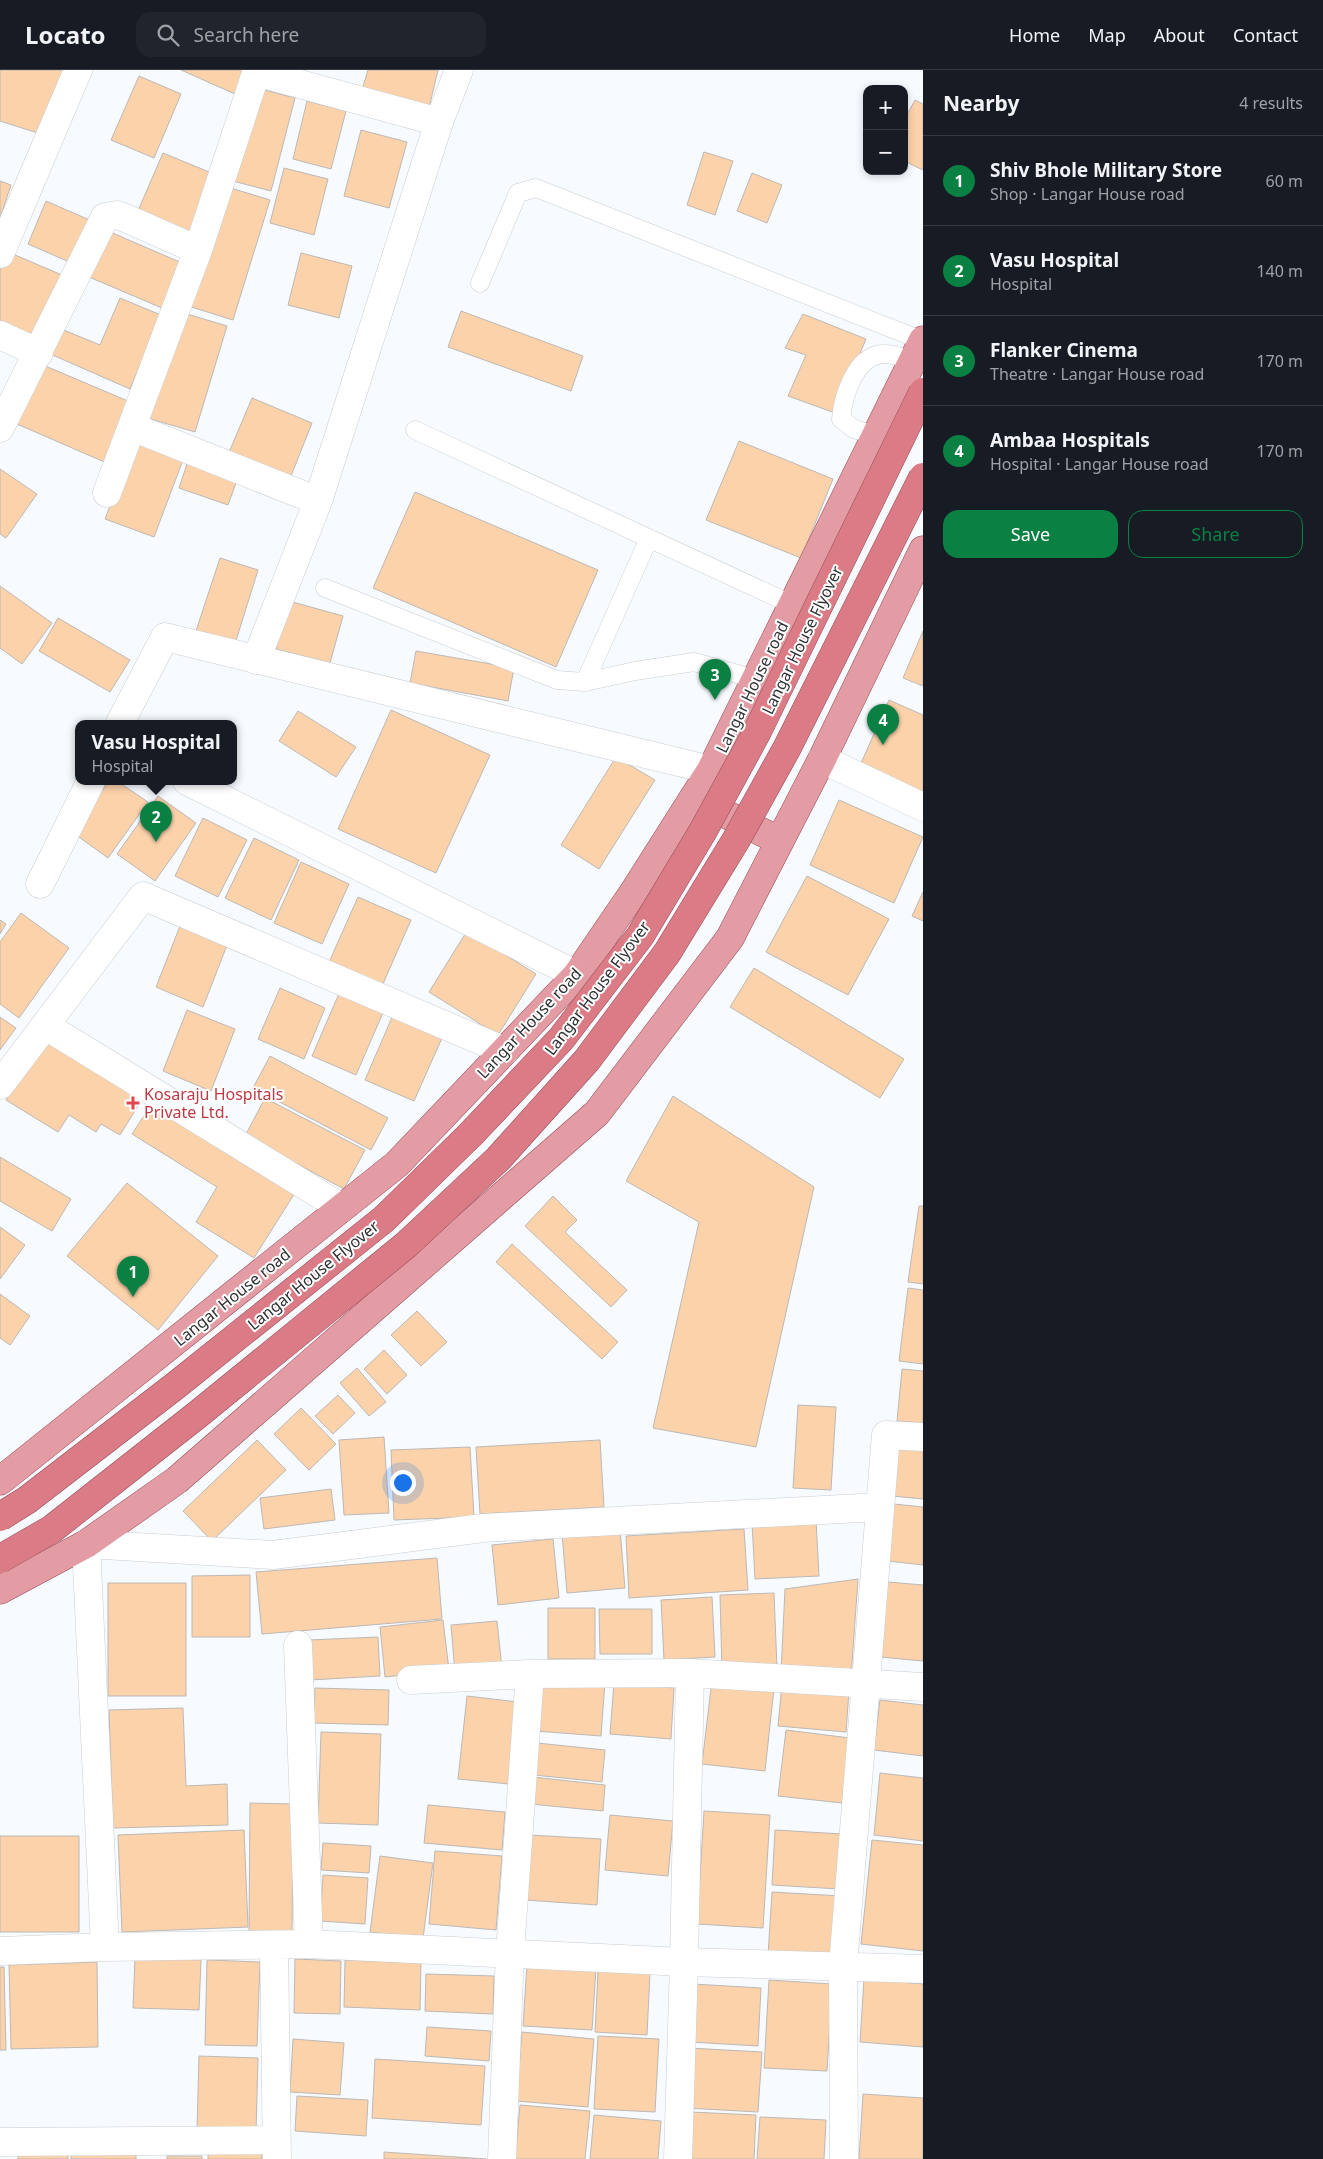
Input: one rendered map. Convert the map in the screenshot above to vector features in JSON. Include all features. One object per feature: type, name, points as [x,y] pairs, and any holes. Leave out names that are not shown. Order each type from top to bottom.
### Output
[{"type":"highway","name":"Langar House Flyover","points":[[0,1517],[27,1500],[175,1386],[384,1219],[470,1135],[561,1039],[640,936],[703,831],[756,732],[923,392]]},
{"type":"highway","name":"Langar House Flyover","points":[[0,1558],[52,1529],[197,1415],[406,1245],[498,1159],[587,1060],[667,953],[736,840],[787,748],[923,477]]},
{"type":"main road","name":"Langar House road","points":[[2,1478],[397,1164],[577,975],[711,770],[919,347]]},
{"type":"main road","points":[[0,1590],[86,1544],[177,1480],[597,1113],[730,938],[822,759],[923,550]]},
{"type":"main road","points":[[694,798],[780,841]]},
{"type":"street","points":[[0,254],[78,70]]},
{"type":"street","points":[[256,660],[318,501],[438,122],[459,70]]},
{"type":"street","points":[[107,493],[198,250],[256,71],[438,122]]},
{"type":"street","points":[[0,428],[39,353],[105,217],[117,215],[123,217],[198,250]]},
{"type":"street","points":[[0,335],[39,353]]},
{"type":"street","points":[[132,427],[318,501]]},
{"type":"street","points":[[122,720],[164,638],[711,770]]},
{"type":"street","points":[[822,759],[923,807]]},
{"type":"street","points":[[40,884],[90,785]]},
{"type":"street","points":[[195,785],[577,975]]},
{"type":"street","points":[[0,1084],[143,896],[505,1051]]},
{"type":"street","points":[[46,1026],[342,1208]]},
{"type":"street","points":[[844,2159],[843,1966],[886,1435],[923,1437]]},
{"type":"street","points":[[105,1946],[86,1544],[273,1555],[483,1528],[879,1507]]},
{"type":"street","points":[[298,1644],[309,1944]]},
{"type":"street","points":[[678,2159],[690,1673]]},
{"type":"street","points":[[411,1680],[530,1674],[690,1673],[923,1687]]},
{"type":"street","points":[[502,2159],[510,1952],[530,1674]]},
{"type":"street","points":[[0,1951],[105,1946],[309,1944],[510,1952],[684,1962],[923,1969]]},
{"type":"street","points":[[0,2142],[276,2149],[274,1945]]},
{"type":"lane","points":[[480,283],[518,194],[536,188],[919,347]]},
{"type":"lane","points":[[875,436],[854,428],[841,419],[842,405],[850,385],[858,369],[870,358],[919,347]]},
{"type":"lane","points":[[415,430],[793,605]]},
{"type":"lane","points":[[585,682],[649,538]]},
{"type":"lane","points":[[325,588],[557,680],[585,682],[636,671],[694,662],[741,675],[755,681]]},
{"type":"building","points":[[0,70],[66,70],[44,135],[0,121]]},
{"type":"building","points":[[181,70],[246,70],[235,94]]},
{"type":"building","points":[[368,70],[438,70],[429,108],[362,90]]},
{"type":"building","points":[[139,76],[181,94],[154,158],[111,140]]},
{"type":"building","points":[[253,87],[295,98],[271,191],[229,180]]},
{"type":"building","points":[[915,100],[923,104],[923,170],[908,163],[908,113]]},
{"type":"building","points":[[307,101],[346,111],[331,169],[293,159]]},
{"type":"building","points":[[361,130],[407,142],[389,208],[344,196]]},
{"type":"building","points":[[704,152],[733,161],[715,215],[687,205]]},
{"type":"building","points":[[163,153],[214,174],[185,241],[134,220]]},
{"type":"building","points":[[284,168],[328,179],[314,235],[270,223]]},
{"type":"building","points":[[752,173],[782,185],[767,223],[737,211]]},
{"type":"building","points":[[0,181],[11,185],[0,218]]},
{"type":"building","points":[[221,185],[270,200],[233,320],[185,305]]},
{"type":"building","points":[[46,201],[92,221],[74,264],[28,244]]},
{"type":"building","points":[[101,228],[182,263],[162,308],[82,274]]},
{"type":"building","points":[[8,252],[62,275],[34,342],[0,327],[0,270]]},
{"type":"building","points":[[301,253],[352,266],[339,318],[288,305]]},
{"type":"building","points":[[120,298],[161,315],[130,389],[48,353],[59,328],[100,345]]},
{"type":"building","points":[[177,311],[227,326],[195,432],[144,417]]},
{"type":"building","points":[[461,311],[583,356],[571,391],[448,347]]},
{"type":"building","points":[[803,314],[866,339],[835,413],[788,396],[806,355],[785,348]]},
{"type":"building","points":[[43,365],[135,404],[109,464],[17,424]]},
{"type":"building","points":[[252,398],[312,423],[289,481],[227,457]]},
{"type":"building","points":[[138,434],[186,452],[154,537],[105,519]]},
{"type":"building","points":[[739,441],[833,479],[801,558],[706,520]]},
{"type":"building","points":[[190,455],[240,472],[228,505],[179,488]]},
{"type":"building","points":[[0,469],[37,494],[6,538],[0,534]]},
{"type":"building","points":[[415,492],[598,570],[556,667],[373,588]]},
{"type":"building","points":[[220,558],[258,570],[234,647],[195,634]]},
{"type":"building","points":[[0,586],[52,623],[22,664],[0,648]]},
{"type":"building","points":[[289,601],[343,616],[330,663],[276,649]]},
{"type":"building","points":[[58,618],[130,660],[110,692],[39,651]]},
{"type":"building","points":[[923,631],[923,686],[903,678]]},
{"type":"building","points":[[416,651],[514,668],[508,701],[410,683]]},
{"type":"building","points":[[889,700],[923,715],[923,798],[858,770]]},
{"type":"building","points":[[391,710],[490,755],[436,873],[338,829]]},
{"type":"building","points":[[298,711],[356,747],[336,777],[279,741]]},
{"type":"building","points":[[616,757],[655,780],[599,869],[561,845]]},
{"type":"building","points":[[106,785],[123,785],[148,802],[108,858],[72,832]]},
{"type":"building","points":[[158,796],[196,823],[155,881],[117,854]]},
{"type":"building","points":[[839,800],[923,837],[894,903],[810,865]]},
{"type":"building","points":[[203,818],[247,840],[218,897],[175,876]]},
{"type":"building","points":[[254,838],[299,860],[271,920],[225,898]]},
{"type":"building","points":[[301,862],[349,884],[322,944],[274,923]]},
{"type":"building","points":[[807,876],[889,919],[848,995],[766,952]]},
{"type":"building","points":[[923,892],[923,921],[912,916]]},
{"type":"building","points":[[358,897],[411,920],[379,993],[326,969]]},
{"type":"building","points":[[21,913],[69,948],[19,1018],[0,1004],[0,942]]},
{"type":"building","points":[[0,920],[6,924],[0,934]]},
{"type":"building","points":[[182,921],[229,940],[203,1007],[156,987]]},
{"type":"building","points":[[467,931],[536,974],[498,1035],[429,992]]},
{"type":"building","points":[[754,968],[904,1059],[880,1098],[730,1007]]},
{"type":"building","points":[[280,988],[325,1008],[304,1059],[258,1039]]},
{"type":"building","points":[[341,989],[385,1008],[356,1075],[312,1056]]},
{"type":"building","points":[[396,1008],[446,1029],[414,1101],[365,1080]]},
{"type":"building","points":[[187,1010],[235,1029],[211,1091],[163,1071]]},
{"type":"building","points":[[0,1017],[16,1028],[0,1050]]},
{"type":"building","points":[[48,1032],[146,1093],[120,1135],[101,1124],[96,1132],[69,1115],[58,1132],[6,1100]]},
{"type":"building","points":[[270,1056],[388,1118],[371,1150],[253,1088]]},
{"type":"building","points":[[673,1096],[814,1187],[756,1447],[653,1428],[699,1222],[626,1181]]},
{"type":"building","points":[[265,1098],[365,1150],[344,1189],[245,1136]]},
{"type":"building","points":[[155,1099],[298,1188],[254,1258],[196,1222],[217,1187],[132,1134]]},
{"type":"building","points":[[0,1157],[71,1199],[52,1231],[0,1201]]},
{"type":"building","points":[[127,1183],[218,1256],[158,1330],[67,1256]]},
{"type":"building","points":[[553,1196],[577,1220],[565,1232],[627,1290],[611,1307],[525,1226]]},
{"type":"building","points":[[919,1206],[923,1206],[923,1284],[908,1282]]},
{"type":"building","points":[[0,1227],[25,1245],[0,1279]]},
{"type":"building","points":[[512,1244],[618,1342],[602,1359],[496,1262]]},
{"type":"building","points":[[908,1288],[923,1290],[923,1364],[899,1361]]},
{"type":"building","points":[[0,1294],[30,1316],[10,1345],[0,1338]]},
{"type":"building","points":[[417,1311],[447,1342],[421,1366],[391,1335]]},
{"type":"building","points":[[384,1350],[407,1375],[387,1394],[364,1369]]},
{"type":"building","points":[[357,1368],[386,1402],[369,1416],[340,1383]]},
{"type":"building","points":[[902,1369],[923,1371],[923,1423],[897,1421]]},
{"type":"building","points":[[338,1395],[355,1413],[333,1434],[315,1416]]},
{"type":"building","points":[[798,1405],[836,1407],[831,1490],[793,1488]]},
{"type":"building","points":[[301,1408],[336,1444],[309,1470],[274,1434]]},
{"type":"building","points":[[384,1437],[389,1513],[344,1515],[339,1440]]},
{"type":"building","points":[[257,1440],[286,1470],[212,1541],[183,1511]]},
{"type":"building","points":[[600,1440],[604,1507],[480,1514],[476,1447]]},
{"type":"building","points":[[897,1444],[923,1447],[923,1499],[892,1496]]},
{"type":"building","points":[[470,1447],[474,1517],[394,1520],[391,1450]]},
{"type":"building","points":[[331,1489],[335,1520],[264,1529],[260,1498]]},
{"type":"building","points":[[894,1504],[923,1507],[923,1565],[888,1561]]},
{"type":"building","points":[[816,1520],[819,1576],[755,1579],[752,1523]]},
{"type":"building","points":[[620,1529],[625,1588],[567,1593],[562,1534]]},
{"type":"building","points":[[744,1529],[748,1590],[629,1598],[626,1536]]},
{"type":"building","points":[[553,1539],[559,1598],[498,1605],[492,1545]]},
{"type":"building","points":[[437,1558],[442,1619],[262,1634],[256,1572]]},
{"type":"building","points":[[250,1575],[250,1637],[192,1637],[192,1576]]},
{"type":"building","points":[[858,1579],[851,1677],[781,1672],[785,1589]]},
{"type":"building","points":[[888,1582],[923,1585],[923,1661],[880,1657]]},
{"type":"building","points":[[108,1583],[186,1583],[186,1696],[108,1696]]},
{"type":"building","points":[[774,1593],[777,1668],[722,1670],[720,1595]]},
{"type":"building","points":[[712,1597],[715,1657],[664,1660],[661,1600]]},
{"type":"building","points":[[548,1608],[595,1608],[595,1659],[548,1659]]},
{"type":"building","points":[[599,1609],[652,1609],[652,1654],[600,1654]]},
{"type":"building","points":[[443,1620],[449,1670],[385,1677],[380,1627]]},
{"type":"building","points":[[497,1621],[502,1669],[455,1673],[451,1625]]},
{"type":"building","points":[[378,1637],[380,1676],[310,1680],[308,1640]]},
{"type":"building","points":[[540,1677],[605,1682],[601,1736],[535,1731]]},
{"type":"building","points":[[712,1680],[774,1688],[765,1771],[702,1764]]},
{"type":"building","points":[[614,1683],[674,1688],[671,1739],[610,1734]]},
{"type":"building","points":[[782,1684],[849,1691],[846,1732],[778,1726]]},
{"type":"building","points":[[315,1688],[389,1690],[388,1725],[314,1723]]},
{"type":"building","points":[[467,1696],[518,1702],[509,1784],[458,1779]]},
{"type":"building","points":[[880,1700],[923,1705],[923,1756],[874,1750]]},
{"type":"building","points":[[183,1708],[186,1786],[227,1784],[228,1825],[113,1828],[109,1710]]},
{"type":"building","points":[[786,1730],[850,1738],[842,1803],[778,1796]]},
{"type":"building","points":[[321,1732],[381,1734],[378,1825],[318,1823]]},
{"type":"building","points":[[537,1743],[605,1750],[602,1782],[534,1775]]},
{"type":"building","points":[[880,1773],[923,1778],[923,1841],[874,1835]]},
{"type":"building","points":[[533,1777],[605,1785],[603,1811],[530,1804]]},
{"type":"building","points":[[250,1803],[293,1804],[292,1935],[249,1934]]},
{"type":"building","points":[[428,1805],[505,1812],[502,1850],[424,1843]]},
{"type":"building","points":[[704,1811],[770,1815],[763,1928],[697,1924]]},
{"type":"building","points":[[610,1815],[673,1821],[668,1876],[605,1870]]},
{"type":"building","points":[[244,1830],[248,1927],[122,1932],[118,1835]]},
{"type":"building","points":[[775,1830],[842,1834],[839,1889],[772,1885]]},
{"type":"building","points":[[529,1835],[601,1839],[597,1905],[525,1900]]},
{"type":"building","points":[[0,1836],[79,1836],[79,1932],[0,1932]]},
{"type":"building","points":[[872,1840],[923,1845],[923,1951],[861,1944]]},
{"type":"building","points":[[323,1843],[371,1846],[369,1873],[321,1870]]},
{"type":"building","points":[[435,1851],[502,1856],[496,1930],[429,1924]]},
{"type":"building","points":[[380,1856],[433,1863],[423,1938],[370,1932]]},
{"type":"building","points":[[323,1875],[368,1878],[365,1924],[320,1921]]},
{"type":"building","points":[[772,1892],[841,1896],[837,1960],[768,1955]]},
{"type":"building","points":[[135,1958],[201,1960],[199,2010],[133,2008]]},
{"type":"building","points":[[295,1959],[341,1961],[340,2014],[294,2013]]},
{"type":"building","points":[[207,1960],[260,1962],[257,2046],[205,2045]]},
{"type":"building","points":[[345,1960],[421,1963],[420,2010],[344,2007]]},
{"type":"building","points":[[97,1962],[98,2047],[11,2049],[9,1965]]},
{"type":"building","points":[[527,1964],[596,1968],[592,2030],[523,2026]]},
{"type":"building","points":[[0,1967],[4,1967],[6,2050],[0,2050]]},
{"type":"building","points":[[598,1971],[650,1973],[647,2035],[595,2032]]},
{"type":"building","points":[[426,1974],[494,1976],[493,2014],[425,2011]]},
{"type":"building","points":[[864,1979],[923,1984],[923,2047],[860,2042]]},
{"type":"building","points":[[769,1980],[832,1984],[827,2071],[764,2068]]},
{"type":"building","points":[[693,1984],[761,1988],[758,2046],[690,2042]]},
{"type":"building","points":[[427,2027],[491,2031],[489,2061],[425,2056]]},
{"type":"building","points":[[522,2032],[594,2039],[588,2107],[516,2101]]},
{"type":"building","points":[[598,2036],[659,2039],[655,2112],[594,2109]]},
{"type":"building","points":[[293,2039],[344,2043],[340,2095],[290,2092]]},
{"type":"building","points":[[689,2048],[762,2052],[758,2112],[686,2108]]},
{"type":"building","points":[[199,2056],[258,2058],[256,2132],[197,2130]]},
{"type":"building","points":[[375,2059],[485,2066],[481,2125],[372,2118]]},
{"type":"building","points":[[863,2094],[923,2098],[923,2159],[859,2159]]},
{"type":"building","points":[[297,2096],[368,2100],[366,2136],[295,2131]]},
{"type":"building","points":[[520,2105],[590,2111],[585,2159],[515,2159]]},
{"type":"building","points":[[690,2112],[756,2115],[754,2159],[687,2159]]},
{"type":"building","points":[[594,2115],[661,2121],[658,2159],[590,2159]]},
{"type":"building","points":[[760,2117],[826,2120],[824,2159],[757,2159]]},
{"type":"building","points":[[71,2147],[136,2148],[136,2159],[71,2159]]},
{"type":"building","points":[[208,2148],[262,2151],[262,2159],[208,2159]]},
{"type":"building","points":[[384,2152],[486,2159],[384,2159]]},
{"type":"building","points":[[18,2153],[68,2154],[68,2159],[18,2159]]},
{"type":"building","points":[[167,2156],[202,2156],[202,2159],[167,2159]]},
{"type":"place","name":"Flanker Cinema","points":[[715,700]]},
{"type":"place","name":"Ambaa Hospitals","points":[[883,745]]},
{"type":"place","name":"Vasu Hospital","points":[[156,842]]},
{"type":"place","name":"Kosaraju Hospitals Private Ltd.","points":[[133,1103]]},
{"type":"place","name":"Shiv Bhole Military Store","points":[[133,1297]]}]
